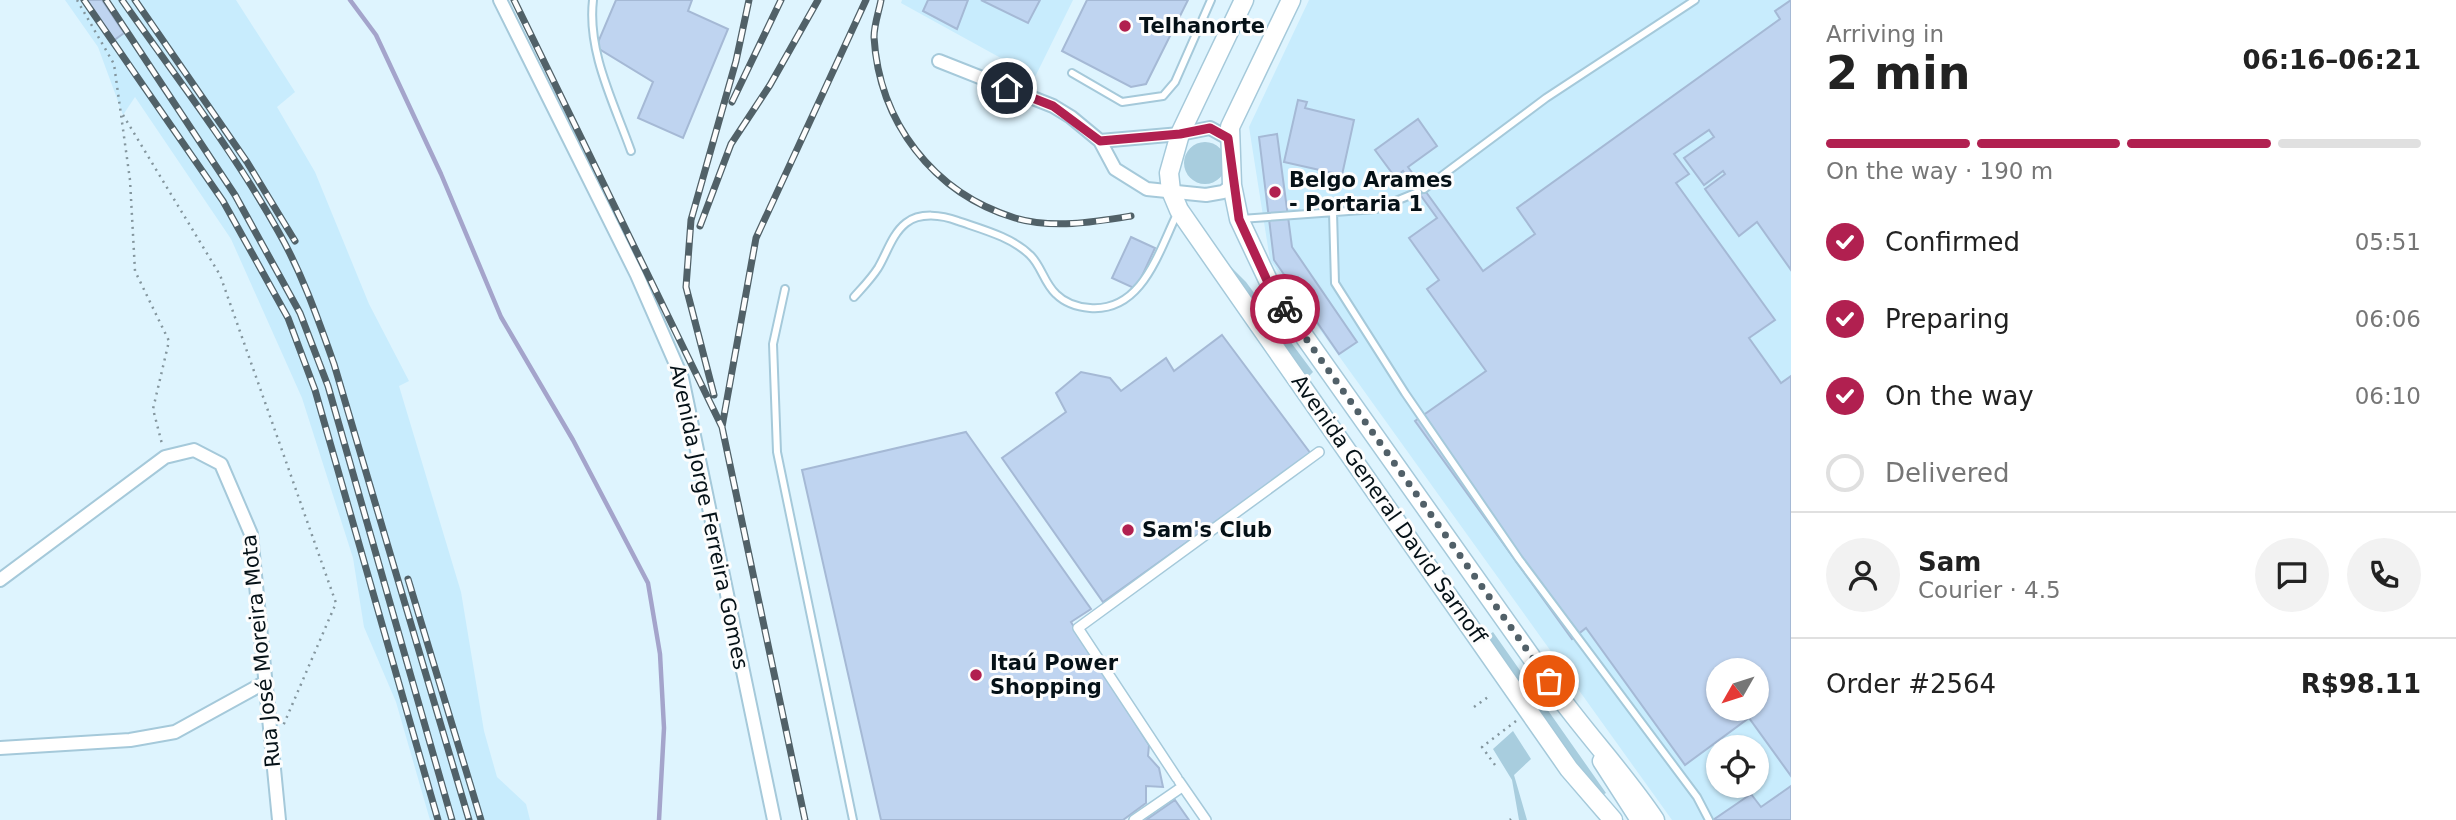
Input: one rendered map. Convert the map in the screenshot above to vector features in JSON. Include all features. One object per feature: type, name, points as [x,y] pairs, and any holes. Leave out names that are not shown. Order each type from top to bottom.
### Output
[{"type":"main road","name":"Avenida General David Sarnoff","points":[[1244,0],[1180,134],[1168,173],[1171,191],[1179,210],[1569,769],[1613,820]]},
{"type":"main road","name":"Avenida General David Sarnoff","points":[[1291,0],[1230,127],[1228,138],[1232,185],[1239,219],[1275,295],[1591,740],[1640,820]]},
{"type":"main road","name":"Avenida General David Sarnoff","points":[[1591,740],[1623,773],[1655,820]]},
{"type":"main road","points":[[1569,769],[1597,820]]},
{"type":"street","name":"Avenida Jorge Ferreira Gomes","points":[[500,0],[637,275],[682,378],[774,820]]},
{"type":"street","points":[[939,61],[1053,106],[1100,141],[1108,159],[1126,177],[1147,189],[1206,195],[1223,192],[1232,185]]},
{"type":"street","points":[[1100,141],[1180,134],[1210,128],[1228,138]]},
{"type":"street","name":"Rua José Moreira Mota","points":[[165,457],[194,450],[221,464],[251,534],[279,820]]},
{"type":"street","points":[[1206,820],[1078,628],[1319,452]]},
{"type":"street","points":[[0,580],[165,457]]},
{"type":"street","points":[[0,748],[130,740],[175,732],[264,682]]},
{"type":"street","points":[[1134,820],[1180,780]]},
{"type":"lane","points":[[593,0],[590,25],[594,46],[631,151]]},
{"type":"lane","points":[[1072,73],[1122,102],[1163,96],[1175,82],[1211,0]]},
{"type":"lane","points":[[1239,219],[1377,209],[1421,191],[1546,98],[1695,0]]},
{"type":"lane","points":[[854,297],[878,268],[899,231],[908,222],[924,215],[951,218],[996,235],[1021,248],[1031,255],[1044,280],[1058,296],[1076,307],[1099,309],[1121,304],[1136,294],[1179,210]]},
{"type":"lane","points":[[1332,212],[1335,283],[1405,393],[1511,548],[1697,797],[1709,820]]},
{"type":"lane","points":[[785,289],[774,344],[777,452],[853,820]]},
{"type":"path","points":[[77,0],[114,64],[123,116],[135,271],[169,341],[153,409],[165,457]]},
{"type":"path","points":[[123,116],[220,275],[336,603],[282,728]]},
{"type":"path","points":[[1474,707],[1488,697]]},
{"type":"path","points":[[1495,765],[1482,747],[1530,711]]},
{"type":"shaded area","points":[[65,0],[236,0],[295,92],[277,107],[315,172],[369,304],[409,381],[399,386],[461,592],[484,731],[497,777],[526,804],[530,820],[430,820],[396,702],[364,627],[353,558],[302,398],[231,239],[135,97],[123,115],[98,47]]},
{"type":"shaded area","points":[[902,0],[1073,0],[1035,77],[901,3]]},
{"type":"shaded area","points":[[1309,0],[1791,0],[1791,820],[1672,820],[1270,260],[1249,127]]},
{"type":"shaded area","points":[[1205,142],[1220,148],[1226,163],[1220,178],[1205,184],[1190,178],[1184,163],[1190,148]]},
{"type":"shaded area","points":[[1224,260],[1246,282],[1313,372],[1304,381]]},
{"type":"shaded area","points":[[1493,632],[1606,793],[1601,796],[1592,787],[1485,638]]},
{"type":"shaded area","points":[[1513,731],[1531,759],[1514,775],[1527,820],[1519,820],[1512,780],[1493,749]]},
{"type":"building","points":[[85,0],[102,0],[124,33],[113,41]]},
{"type":"building","points":[[616,0],[692,0],[688,11],[728,29],[683,138],[638,118],[653,82],[596,47]]},
{"type":"building","points":[[928,0],[968,0],[957,29],[923,11]]},
{"type":"building","points":[[981,0],[1040,0],[1028,23]]},
{"type":"building","name":"Telhanorte","points":[[1087,0],[1188,0],[1146,84],[1131,87],[1062,51]]},
{"type":"building","points":[[1791,0],[1791,270],[1757,222],[1739,236],[1705,189],[1725,174],[1723,171],[1704,185],[1684,158],[1714,137],[1709,130],[1674,154],[1689,174],[1676,183],[1775,320],[1749,338],[1781,383],[1791,376],[1791,776],[1769,746],[1769,735],[1761,735],[1751,721],[1769,721],[1769,658],[1706,658],[1706,721],[1745,721],[1726,735],[1706,735],[1706,750],[1685,765],[1586,628],[1572,639],[1415,421],[1486,371],[1427,289],[1439,280],[1409,238],[1437,218],[1403,171],[1395,177],[1375,150],[1418,119],[1437,146],[1408,167],[1483,271],[1535,234],[1517,208],[1780,19],[1775,11]]},
{"type":"building","points":[[1298,100],[1307,102],[1305,108],[1354,120],[1342,175],[1284,162]]},
{"type":"building","name":"Belgo Arames - Portaria 1","points":[[1277,134],[1292,247],[1357,342],[1339,354],[1274,260],[1259,137]]},
{"type":"building","points":[[1131,237],[1155,248],[1136,289],[1112,278]]},
{"type":"building","name":"Sam's Club","points":[[1222,335],[1311,454],[1103,602],[1002,458],[1066,412],[1056,393],[1081,372],[1110,378],[1121,391],[1166,358],[1174,371]]},
{"type":"building","name":"Itaú Power Shopping","points":[[966,432],[1091,609],[1071,622],[1149,745],[1148,756],[1159,768],[1163,787],[1146,786],[1146,803],[1123,820],[881,820],[802,470]]},
{"type":"building","points":[[1791,786],[1791,820],[1713,820],[1745,798],[1754,798],[1761,807]]},
{"type":"building","points":[[1175,800],[1189,820],[1146,820]]},
{"type":"waterway","points":[[350,0],[376,35],[441,174],[501,317],[573,440],[648,583],[660,654],[664,728],[659,820]]},
{"type":"railway","points":[[84,0],[223,201],[288,318],[315,390],[438,820]]},
{"type":"railway","points":[[106,0],[235,195],[300,313],[328,386],[452,820]]},
{"type":"railway","points":[[122,0],[261,201],[287,247],[316,313],[334,364],[469,820]]},
{"type":"railway","points":[[135,0],[247,162],[295,241]]},
{"type":"railway","points":[[514,0],[722,427]]},
{"type":"railway","points":[[714,395],[686,287],[691,220],[736,61],[749,0]]},
{"type":"railway","points":[[732,102],[781,0]]},
{"type":"railway","points":[[700,226],[731,144],[770,85],[818,0]]},
{"type":"railway","points":[[805,820],[722,427],[756,238],[866,0]]},
{"type":"railway","points":[[881,0],[874,37],[878,68],[887,98],[899,125],[916,150],[936,172],[959,191],[986,207],[1015,218],[1044,223],[1073,223],[1131,216]]},
{"type":"railway","points":[[408,579],[481,820]]},
{"type":"way so far","points":[[1285,309],[1549,681]]},
{"type":"place","name":"Telhanorte","points":[[1125,26]]},
{"type":"place","name":"Belgo Arames - Portaria 1","points":[[1275,192]]},
{"type":"place","name":"Sam's Club","points":[[1128,530]]},
{"type":"place","name":"Itaú Power Shopping","points":[[976,675]]},
{"type":"route","points":[[1007,88],[1053,106],[1100,141],[1180,134],[1210,128],[1221,132],[1228,138],[1232,185],[1239,219],[1270,287],[1285,309]]}]
